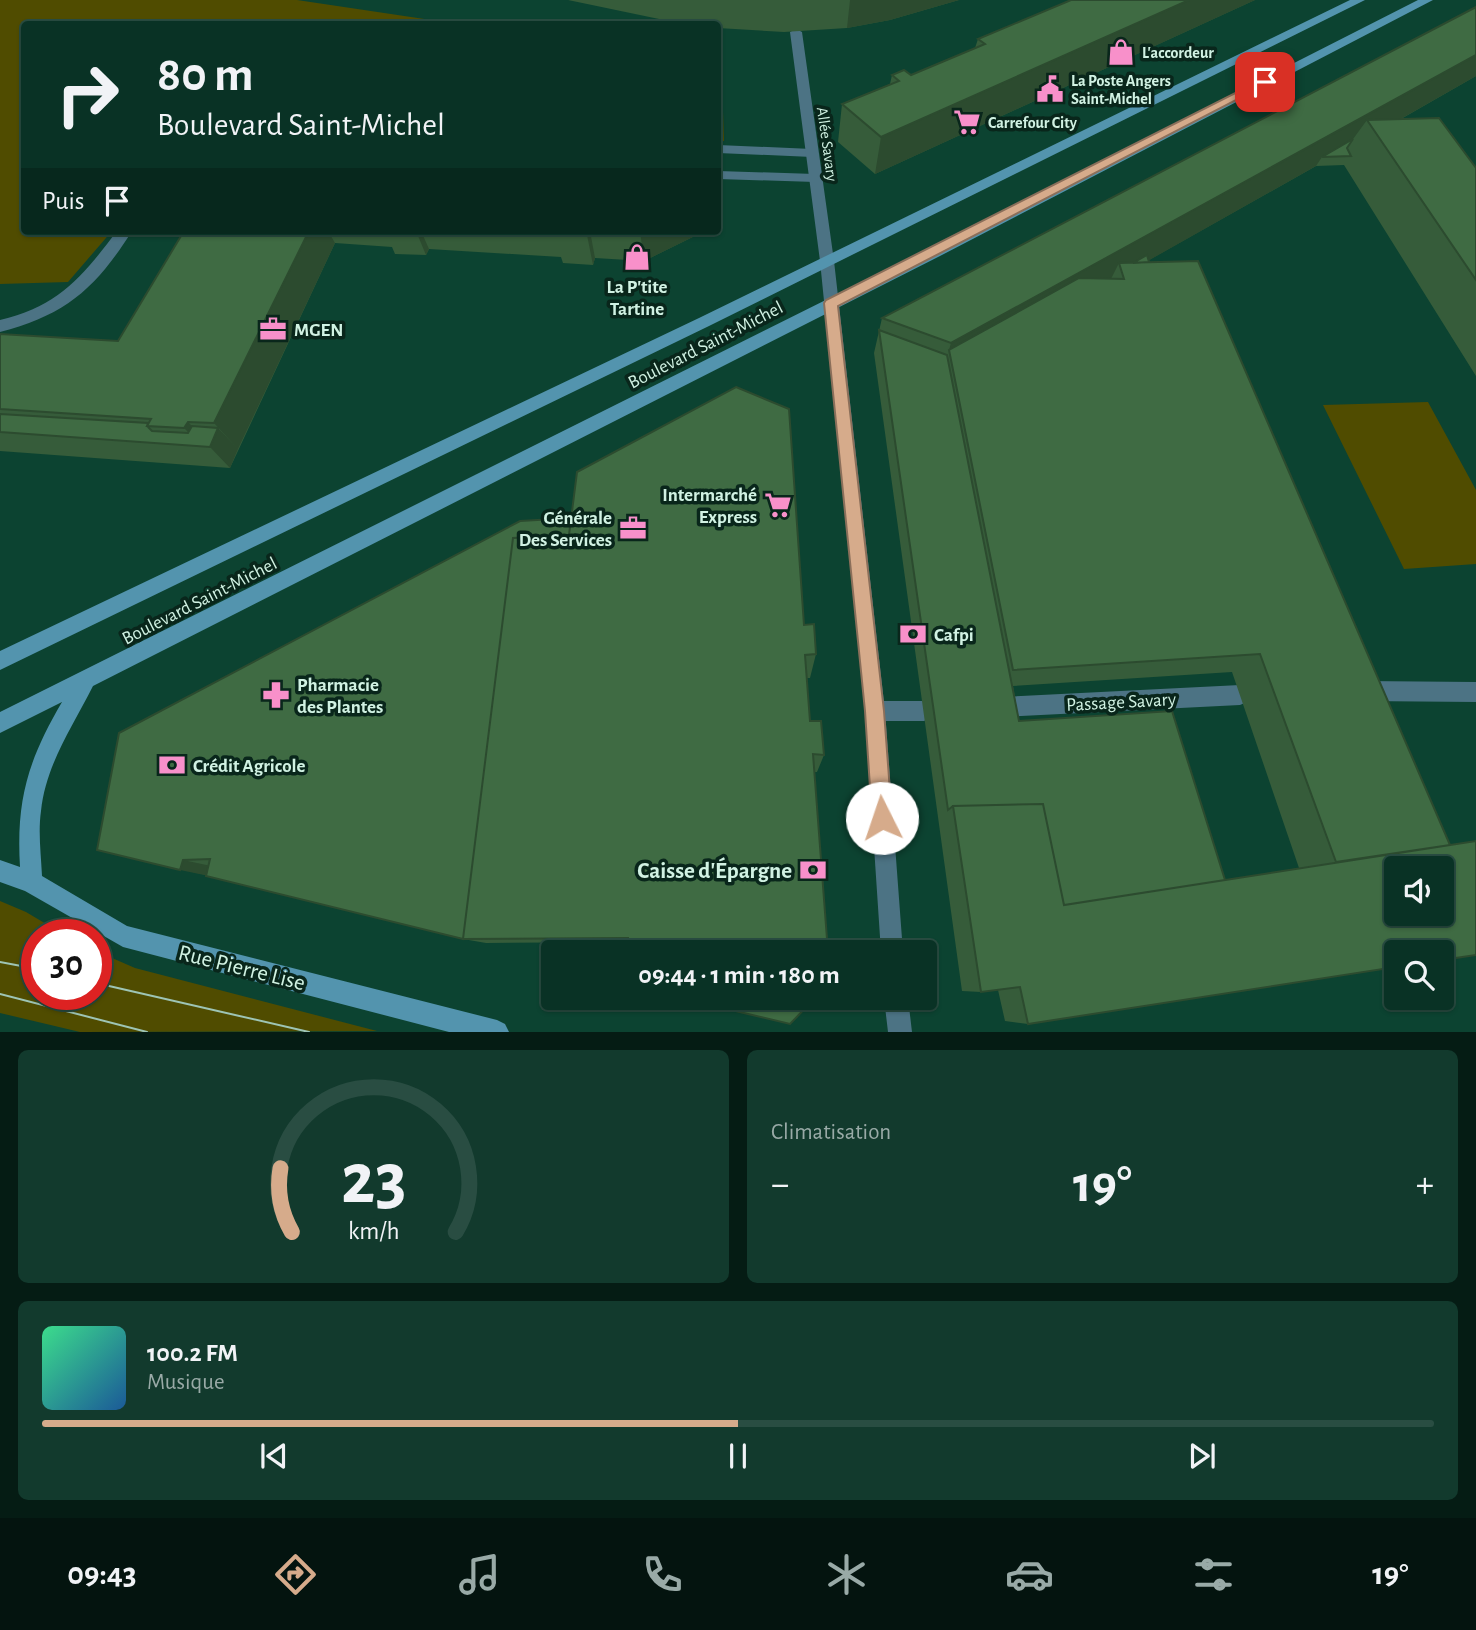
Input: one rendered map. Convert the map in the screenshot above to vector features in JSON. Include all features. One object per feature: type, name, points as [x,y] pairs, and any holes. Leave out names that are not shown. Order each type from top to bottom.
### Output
[{"type":"main road","name":"Boulevard Saint-Michel","points":[[0,661],[1359,0]]},
{"type":"main road","name":"Boulevard Saint-Michel","points":[[0,723],[1427,0]]},
{"type":"main road","points":[[31,882],[29,813],[35,780],[60,723],[85,682]]},
{"type":"main road","name":"Rue Pierre Lise","points":[[0,871],[31,882],[123,936],[497,1031]]},
{"type":"street","name":"Allée Savary","points":[[796,32],[827,261],[874,711],[891,940]]},
{"type":"street","points":[[721,149],[812,153]]},
{"type":"street","points":[[721,175],[815,178]]},
{"type":"street","points":[[0,326],[34,317],[73,294],[122,235]]},
{"type":"street","points":[[1341,691],[1476,692]]},
{"type":"street","name":"Passage Savary","points":[[1002,707],[1240,695]]},
{"type":"street","points":[[874,711],[924,711]]},
{"type":"street","points":[[897,1010],[900,1031]]},
{"type":"shaded area","points":[[0,0],[297,0],[438,21],[21,21],[21,235],[109,235],[68,282],[0,284]]},
{"type":"shaded area","points":[[721,53],[724,141],[721,140]]},
{"type":"shaded area","points":[[1428,402],[1476,490],[1476,564],[1404,569],[1323,405]]},
{"type":"shaded area","points":[[0,901],[38,919],[21,919],[21,1010],[112,1010],[112,958],[135,968],[377,1031],[80,1032],[0,1013]]},
{"type":"building","points":[[1071,0],[1189,0],[881,137],[842,104],[899,81],[892,75],[904,70],[911,75],[985,44],[978,39]]},
{"type":"building","points":[[1476,7],[1476,55],[951,343],[882,318]]},
{"type":"building","points":[[1439,118],[1476,168],[1476,280],[1367,120]]},
{"type":"building","points":[[1353,139],[1347,148],[1351,156],[1322,157]]},
{"type":"building","points":[[182,235],[307,235],[214,423],[188,422],[184,428],[147,426],[151,419],[0,409],[0,334],[118,341]]},
{"type":"building","points":[[1147,255],[1149,262],[1133,263]]},
{"type":"building","points":[[1198,261],[1450,845],[1336,862],[1260,654],[1013,670],[949,350],[1079,278],[1124,279],[1119,263]]},
{"type":"building","points":[[879,330],[947,355],[1019,721],[1172,711],[1225,880],[1064,905],[1043,804],[953,806],[948,810]]},
{"type":"building","points":[[736,387],[789,409],[804,625],[814,624],[816,654],[805,655],[810,721],[821,721],[824,755],[813,754],[827,940],[463,939],[513,538],[569,535],[577,472]]},
{"type":"building","points":[[0,414],[148,423],[147,426],[152,431],[188,433],[192,426],[218,428],[210,447],[0,432]]},
{"type":"building","points":[[571,518],[569,535],[513,538],[463,939],[206,876],[210,859],[183,860],[180,870],[97,850],[119,733],[520,521]]},
{"type":"building","points":[[1043,804],[1064,905],[1476,841],[1476,955],[1454,958],[1454,940],[1384,940],[1384,969],[1028,1024],[1020,987],[981,992],[953,806]]},
{"type":"building","points":[[731,1010],[803,1010],[790,1024]]},
{"type":"tram line","points":[[0,962],[21,966]]},
{"type":"tram line","points":[[112,987],[309,1032]]},
{"type":"tram line","points":[[0,994],[147,1032]]},
{"type":"place","name":"L'accordeur","points":[[1121,52]]},
{"type":"place","name":"La Poste Angers Saint-Michel","points":[[1050,89]]},
{"type":"place","name":"Carrefour City","points":[[967,122]]},
{"type":"place","name":"La P'tite Tartine","points":[[637,257]]},
{"type":"place","name":"MGEN","points":[[273,329]]},
{"type":"place","name":"Intermarché Express","points":[[778,505]]},
{"type":"place","name":"Générale Des Services","points":[[633,528]]},
{"type":"place","name":"Cafpi","points":[[913,634]]},
{"type":"place","name":"Pharmacie des Plantes","points":[[276,695]]},
{"type":"place","name":"Crédit Agricole","points":[[172,765]]},
{"type":"place","name":"Caisse d'Épargne","points":[[813,870]]},
{"type":"route","points":[[882,818],[874,711],[831,303],[1265,82]]}]
